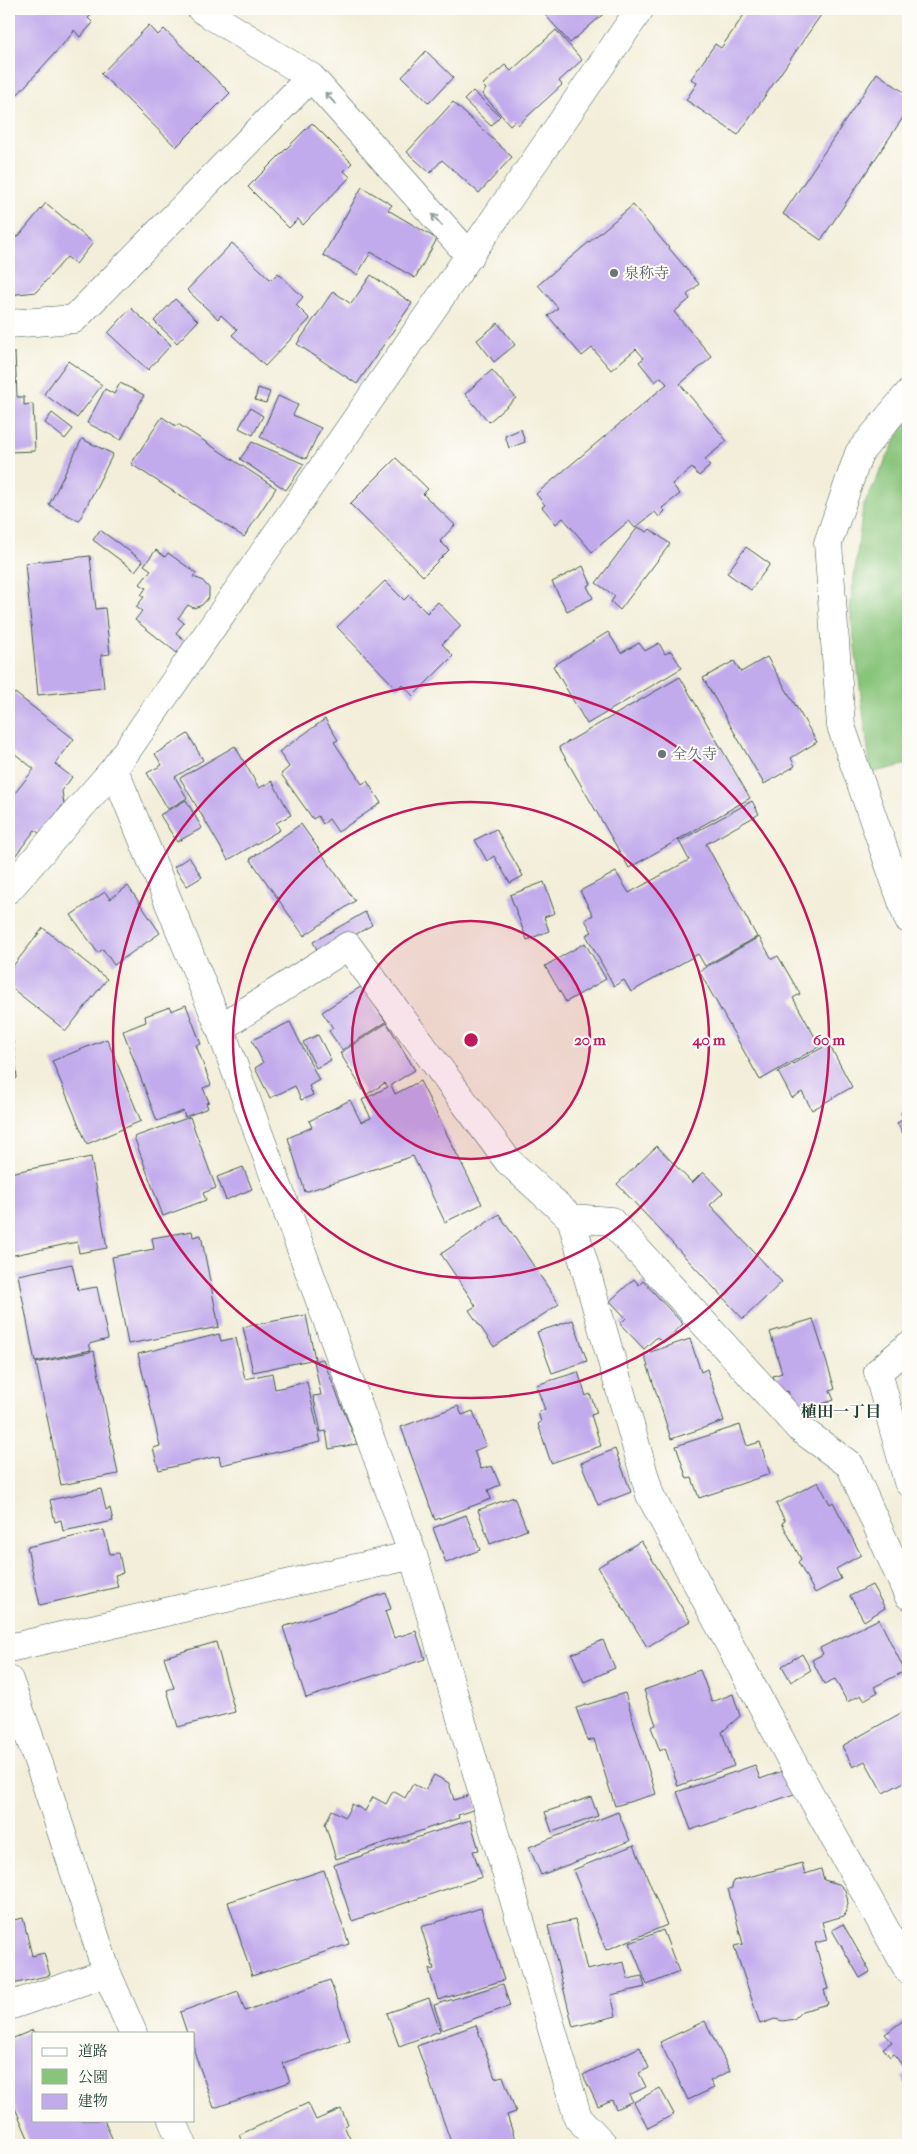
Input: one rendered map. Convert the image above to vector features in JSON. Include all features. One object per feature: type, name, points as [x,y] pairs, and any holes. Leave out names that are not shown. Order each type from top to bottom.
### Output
[{"type":"street","points":[[9,889],[114,769],[640,9]]},
{"type":"street","points":[[215,12],[311,77],[470,256]]},
{"type":"street","points":[[9,324],[74,319],[311,77]]},
{"type":"street","points":[[908,394],[859,453],[828,543],[841,726],[908,918]]},
{"type":"street","points":[[114,769],[220,1028],[413,1555],[578,2118],[604,2145]]},
{"type":"street","points":[[220,1028],[348,946],[508,1161],[571,1218],[650,1495],[796,1769],[908,1970]]},
{"type":"street","points":[[571,1218],[611,1220],[799,1428],[850,1465],[908,1595]]},
{"type":"street","points":[[908,1346],[878,1372],[908,1482]]},
{"type":"street","points":[[9,1648],[413,1555]]},
{"type":"street","points":[[9,1680],[44,1778],[107,1973],[133,2032]]},
{"type":"street","points":[[9,2006],[107,1973]]},
{"type":"street","points":[[173,2122],[183,2145]]},
{"type":"green space","points":[[908,422],[908,764],[871,773],[850,608],[863,507],[903,425]]},
{"type":"building","points":[[9,9],[90,9],[94,12],[88,18],[93,23],[80,37],[74,30],[17,95],[9,88]]},
{"type":"building","points":[[609,9],[570,43],[541,10]]},
{"type":"building","points":[[748,9],[825,9],[738,135],[686,100],[697,83],[691,79],[715,44],[721,48]]},
{"type":"building","points":[[149,25],[158,35],[164,29],[230,93],[176,147],[101,74]]},
{"type":"building","points":[[556,30],[582,60],[559,81],[562,85],[518,125],[514,121],[510,125],[482,94],[486,89],[482,85],[505,65],[511,71]]},
{"type":"building","points":[[426,51],[453,77],[429,103],[402,77]]},
{"type":"building","points":[[877,73],[908,95],[908,110],[821,240],[783,214]]},
{"type":"building","points":[[473,91],[500,116],[491,126],[464,100]]},
{"type":"building","points":[[453,102],[512,157],[479,193],[442,160],[430,173],[407,152]]},
{"type":"building","points":[[312,123],[352,163],[344,171],[350,177],[303,225],[298,219],[289,228],[248,187]]},
{"type":"building","points":[[362,187],[392,205],[388,210],[437,239],[415,278],[371,252],[357,275],[323,255]]},
{"type":"building","points":[[46,203],[93,243],[76,264],[67,257],[36,292],[9,295],[9,237],[18,237]]},
{"type":"building","points":[[633,205],[699,284],[687,295],[690,299],[674,312],[712,357],[680,384],[727,441],[705,459],[710,466],[699,476],[692,468],[672,484],[680,494],[662,508],[665,511],[659,517],[655,512],[635,528],[629,521],[592,552],[563,518],[556,524],[542,507],[545,505],[536,494],[667,384],[661,377],[655,382],[639,362],[644,358],[636,349],[611,370],[592,348],[582,356],[548,316],[558,308],[538,285]]},
{"type":"building","points":[[232,243],[271,280],[278,273],[303,297],[296,305],[310,319],[265,366],[232,335],[237,330],[221,315],[218,319],[187,290]]},
{"type":"building","points":[[371,275],[412,303],[357,384],[297,344],[333,291],[351,304]]},
{"type":"building","points":[[175,299],[198,321],[177,343],[154,321]]},
{"type":"building","points":[[131,308],[171,345],[148,370],[108,333]]},
{"type":"building","points":[[498,323],[515,345],[494,362],[477,340]]},
{"type":"building","points":[[9,353],[15,353],[17,397],[24,397],[24,405],[33,404],[35,451],[9,452]]},
{"type":"building","points":[[68,361],[102,385],[77,418],[44,394]]},
{"type":"building","points":[[492,370],[516,398],[489,422],[465,394]]},
{"type":"building","points":[[120,383],[144,395],[121,440],[87,423],[105,389],[114,394]]},
{"type":"building","points":[[258,388],[270,392],[266,403],[255,400]]},
{"type":"building","points":[[278,396],[298,405],[293,415],[321,428],[306,459],[260,437]]},
{"type":"building","points":[[250,408],[263,416],[253,435],[239,428]]},
{"type":"building","points":[[52,413],[73,429],[65,439],[45,423]]},
{"type":"building","points":[[162,417],[176,426],[178,424],[276,488],[244,537],[131,464]]},
{"type":"building","points":[[521,429],[525,442],[509,448],[505,436]]},
{"type":"building","points":[[82,439],[113,454],[79,521],[49,505]]},
{"type":"building","points":[[252,442],[304,464],[286,490],[240,459]]},
{"type":"building","points":[[396,458],[428,489],[423,494],[455,525],[440,541],[449,550],[423,576],[350,504]]},
{"type":"building","points":[[638,527],[647,532],[650,529],[670,544],[620,610],[611,602],[615,596],[596,583]]},
{"type":"building","points":[[100,530],[143,561],[135,571],[93,540]]},
{"type":"building","points":[[746,547],[770,564],[751,590],[727,573]]},
{"type":"building","points":[[156,550],[165,557],[168,553],[196,573],[193,577],[202,580],[209,588],[209,597],[202,605],[194,608],[188,605],[178,618],[184,623],[176,633],[186,641],[177,653],[135,620],[142,611],[136,607],[144,597],[141,595],[146,588],[140,584],[151,570],[144,565]]},
{"type":"building","points":[[90,556],[96,609],[105,608],[110,654],[101,655],[104,688],[38,695],[25,563]]},
{"type":"building","points":[[583,566],[591,584],[587,586],[593,598],[567,611],[552,582]]},
{"type":"building","points":[[385,581],[404,600],[409,595],[427,613],[438,602],[461,626],[442,644],[453,656],[413,696],[402,684],[397,689],[337,627]]},
{"type":"building","points":[[608,632],[621,653],[639,643],[645,651],[659,643],[665,654],[671,651],[682,668],[587,724],[553,666]]},
{"type":"building","points":[[767,657],[817,742],[791,758],[795,766],[764,784],[703,678],[734,661],[741,672]]},
{"type":"building","points":[[680,677],[750,798],[629,868],[559,747]]},
{"type":"building","points":[[15,693],[74,739],[55,764],[72,777],[62,791],[64,804],[40,834],[35,830],[12,860],[9,858],[9,788],[15,793],[34,769],[9,749],[9,701]]},
{"type":"building","points":[[325,719],[338,740],[334,742],[362,784],[367,781],[381,803],[338,832],[329,819],[323,824],[318,816],[313,819],[281,774],[289,767],[279,752]]},
{"type":"building","points":[[188,734],[203,760],[175,777],[187,798],[168,809],[147,773],[162,765],[155,754]]},
{"type":"building","points":[[235,746],[259,788],[272,781],[291,815],[276,823],[280,830],[228,860],[180,778]]},
{"type":"building","points":[[186,800],[202,828],[177,842],[160,815]]},
{"type":"building","points":[[752,801],[759,814],[706,844],[757,937],[705,966],[698,954],[631,992],[624,980],[614,986],[586,935],[592,932],[585,920],[593,915],[580,891],[616,872],[629,893],[689,860],[679,841]]},
{"type":"building","points":[[301,824],[355,901],[304,936],[250,859]]},
{"type":"building","points":[[496,829],[523,876],[510,883],[494,856],[487,861],[475,840]]},
{"type":"building","points":[[189,857],[202,877],[187,886],[174,867]]},
{"type":"building","points":[[544,882],[555,913],[544,917],[549,931],[527,940],[510,895]]},
{"type":"building","points":[[128,886],[160,933],[114,965],[103,949],[98,953],[71,915],[105,892],[110,899]]},
{"type":"building","points":[[365,912],[372,925],[320,955],[313,942]]},
{"type":"building","points":[[43,928],[107,979],[66,1031],[9,986],[9,971]]},
{"type":"building","points":[[759,937],[772,959],[778,956],[800,994],[793,998],[820,1046],[760,1080],[699,971]]},
{"type":"building","points":[[585,943],[606,979],[566,1002],[545,966]]},
{"type":"building","points":[[362,986],[386,1022],[342,1050],[329,1031],[333,1028],[322,1012]]},
{"type":"building","points":[[186,1005],[201,1044],[196,1045],[211,1085],[203,1088],[209,1102],[206,1103],[208,1108],[185,1117],[183,1111],[157,1121],[123,1031],[146,1022],[145,1016],[170,1007],[171,1011]]},
{"type":"building","points":[[290,1022],[319,1080],[309,1086],[313,1095],[301,1100],[295,1086],[270,1098],[255,1068],[263,1063],[252,1040]]},
{"type":"building","points":[[387,1023],[415,1070],[391,1085],[395,1094],[420,1081],[482,1204],[445,1222],[413,1156],[305,1192],[288,1138],[312,1127],[309,1121],[350,1100],[361,1122],[371,1118],[362,1100],[388,1087],[385,1083],[366,1095],[340,1053]]},
{"type":"building","points":[[318,1035],[331,1060],[316,1068],[303,1042]]},
{"type":"building","points":[[107,1039],[141,1121],[87,1144],[52,1061]]},
{"type":"building","points":[[13,1041],[17,1078],[9,1085],[9,1042]]},
{"type":"building","points":[[829,1044],[852,1087],[812,1110],[802,1092],[792,1098],[778,1072]]},
{"type":"building","points":[[908,1109],[908,1142],[897,1123],[904,1119],[901,1113]]},
{"type":"building","points":[[190,1117],[216,1188],[203,1193],[206,1200],[163,1216],[134,1137]]},
{"type":"building","points":[[657,1146],[692,1183],[703,1172],[723,1193],[710,1205],[782,1282],[743,1319],[617,1184]]},
{"type":"building","points":[[91,1157],[107,1248],[79,1253],[77,1242],[9,1256],[9,1173]]},
{"type":"building","points":[[243,1167],[252,1189],[226,1200],[217,1177]]},
{"type":"building","points":[[499,1214],[559,1304],[494,1347],[469,1310],[476,1306],[441,1254]]},
{"type":"building","points":[[192,1231],[193,1237],[201,1235],[219,1327],[128,1344],[112,1257],[154,1249],[152,1238]]},
{"type":"building","points":[[72,1264],[78,1290],[97,1287],[108,1339],[89,1344],[91,1350],[35,1362],[18,1275]]},
{"type":"building","points":[[634,1279],[639,1285],[643,1281],[683,1324],[663,1343],[657,1337],[644,1349],[620,1324],[626,1318],[610,1301]]},
{"type":"building","points":[[306,1315],[315,1359],[253,1372],[243,1327]]},
{"type":"building","points":[[813,1319],[835,1389],[830,1391],[834,1400],[795,1413],[788,1391],[779,1394],[773,1376],[782,1373],[770,1332]]},
{"type":"building","points":[[573,1320],[587,1361],[552,1373],[537,1332]]},
{"type":"building","points":[[219,1334],[221,1341],[236,1338],[245,1379],[272,1373],[275,1389],[307,1382],[321,1442],[221,1465],[219,1456],[159,1470],[153,1448],[160,1446],[138,1354]]},
{"type":"building","points":[[690,1339],[701,1372],[707,1369],[724,1421],[671,1439],[644,1354]]},
{"type":"building","points":[[94,1351],[118,1474],[61,1485],[36,1363]]},
{"type":"building","points":[[323,1359],[357,1444],[329,1449],[326,1431],[321,1432],[313,1396],[321,1395],[314,1361]]},
{"type":"building","points":[[578,1372],[586,1396],[590,1394],[597,1413],[591,1415],[601,1446],[551,1463],[538,1424],[541,1422],[538,1412],[545,1410],[536,1385]]},
{"type":"building","points":[[458,1406],[462,1415],[473,1411],[486,1446],[474,1451],[481,1469],[492,1466],[500,1485],[488,1490],[491,1499],[435,1520],[401,1427]]},
{"type":"building","points":[[740,1425],[747,1446],[760,1442],[770,1474],[699,1498],[692,1478],[687,1479],[676,1446]]},
{"type":"building","points":[[615,1449],[631,1492],[598,1505],[581,1463]]},
{"type":"building","points":[[818,1482],[830,1504],[833,1502],[861,1555],[836,1569],[841,1579],[815,1593],[798,1562],[801,1559],[782,1523],[785,1521],[776,1504]]},
{"type":"building","points":[[101,1489],[106,1510],[110,1508],[113,1521],[63,1531],[61,1520],[55,1522],[50,1500]]},
{"type":"building","points":[[514,1497],[527,1530],[490,1544],[478,1510]]},
{"type":"building","points":[[466,1515],[480,1550],[446,1563],[433,1528]]},
{"type":"building","points":[[104,1530],[110,1554],[119,1553],[123,1573],[115,1575],[118,1587],[40,1605],[27,1547]]},
{"type":"building","points":[[641,1541],[690,1621],[647,1647],[598,1567]]},
{"type":"building","points":[[872,1585],[885,1608],[864,1621],[850,1596]]},
{"type":"building","points":[[386,1593],[391,1609],[385,1611],[394,1638],[416,1631],[425,1659],[306,1698],[283,1627]]},
{"type":"building","points":[[879,1619],[905,1671],[874,1687],[878,1692],[864,1700],[861,1695],[847,1702],[835,1679],[824,1684],[812,1660],[823,1654],[820,1648]]},
{"type":"building","points":[[603,1640],[615,1668],[584,1682],[572,1654]]},
{"type":"building","points":[[216,1642],[235,1712],[178,1727],[167,1690],[174,1688],[164,1657]]},
{"type":"building","points":[[802,1654],[811,1670],[791,1682],[782,1666]]},
{"type":"building","points":[[700,1670],[712,1702],[733,1694],[740,1716],[722,1732],[734,1766],[678,1786],[665,1748],[660,1751],[651,1727],[656,1725],[644,1690]]},
{"type":"building","points":[[625,1693],[656,1794],[615,1806],[594,1739],[588,1741],[576,1708]]},
{"type":"building","points":[[908,1709],[908,1780],[883,1793],[865,1761],[853,1767],[842,1746]]},
{"type":"building","points":[[755,1765],[760,1779],[788,1769],[797,1793],[691,1830],[677,1792]]},
{"type":"building","points":[[434,1775],[449,1783],[454,1800],[473,1794],[478,1808],[458,1815],[459,1818],[336,1859],[325,1824],[332,1810],[345,1817],[352,1804],[365,1811],[373,1797],[386,1804],[393,1791],[405,1798],[413,1784],[425,1790]]},
{"type":"building","points":[[591,1797],[598,1816],[552,1832],[545,1812]]},
{"type":"building","points":[[618,1812],[630,1841],[541,1875],[529,1847]]},
{"type":"building","points":[[470,1820],[479,1850],[473,1851],[482,1877],[352,1921],[334,1865]]},
{"type":"building","points":[[634,1845],[667,1925],[606,1950],[573,1870]]},
{"type":"building","points":[[802,1863],[805,1874],[821,1869],[824,1880],[839,1884],[845,1890],[847,1897],[848,1904],[844,1916],[822,1922],[827,1940],[815,1943],[828,1989],[824,1990],[828,2004],[802,2011],[794,2019],[783,2021],[775,2019],[760,2024],[734,1946],[743,1944],[728,1889],[732,1888],[733,1881]]},
{"type":"building","points":[[324,1870],[349,1944],[252,1976],[228,1902]]},
{"type":"building","points":[[481,1908],[504,1980],[438,2000],[429,1970],[434,1969],[421,1927]]},
{"type":"building","points":[[23,1918],[32,1956],[44,1953],[50,1975],[9,1985],[9,1921]]},
{"type":"building","points":[[575,1920],[587,1970],[624,1962],[628,1979],[642,1976],[645,1987],[611,1995],[616,2016],[573,2027],[548,1926]]},
{"type":"building","points":[[843,1924],[870,1972],[860,1978],[832,1930]]},
{"type":"building","points":[[663,1930],[679,1972],[647,1985],[630,1943]]},
{"type":"building","points":[[330,1980],[350,2040],[283,2063],[290,2082],[214,2108],[195,2054],[195,2032],[187,2032],[180,2012],[238,1991],[245,2011]]},
{"type":"building","points":[[503,1984],[510,2006],[442,2030],[434,2005]]},
{"type":"building","points":[[429,1998],[440,2031],[399,2046],[387,2013]]},
{"type":"building","points":[[908,2017],[908,2073],[894,2054],[890,2057],[883,2048],[892,2042],[885,2034]]},
{"type":"building","points":[[705,2021],[730,2071],[710,2081],[714,2088],[688,2100],[660,2042]]},
{"type":"building","points":[[476,2025],[495,2078],[503,2076],[516,2112],[507,2115],[517,2145],[452,2145],[417,2046]]},
{"type":"building","points":[[33,2030],[32,2122],[105,2122],[115,2145],[31,2145],[9,2094],[9,2040]]},
{"type":"building","points":[[640,2047],[649,2068],[639,2073],[646,2087],[629,2095],[633,2101],[616,2109],[612,2100],[598,2106],[583,2075]]},
{"type":"building","points":[[908,2073],[908,2086],[902,2077]]},
{"type":"building","points":[[660,2088],[674,2114],[648,2128],[634,2102]]},
{"type":"building","points":[[308,2103],[316,2120],[341,2109],[348,2124],[344,2126],[352,2143],[357,2141],[359,2145],[240,2145],[238,2141],[241,2139],[239,2135]]},
{"type":"place","name":"泉称寺","points":[[614,273]]},
{"type":"place","name":"全久寺","points":[[662,754]]},
{"type":"district","name":"植田一丁目","points":[[841,1411]]}]
